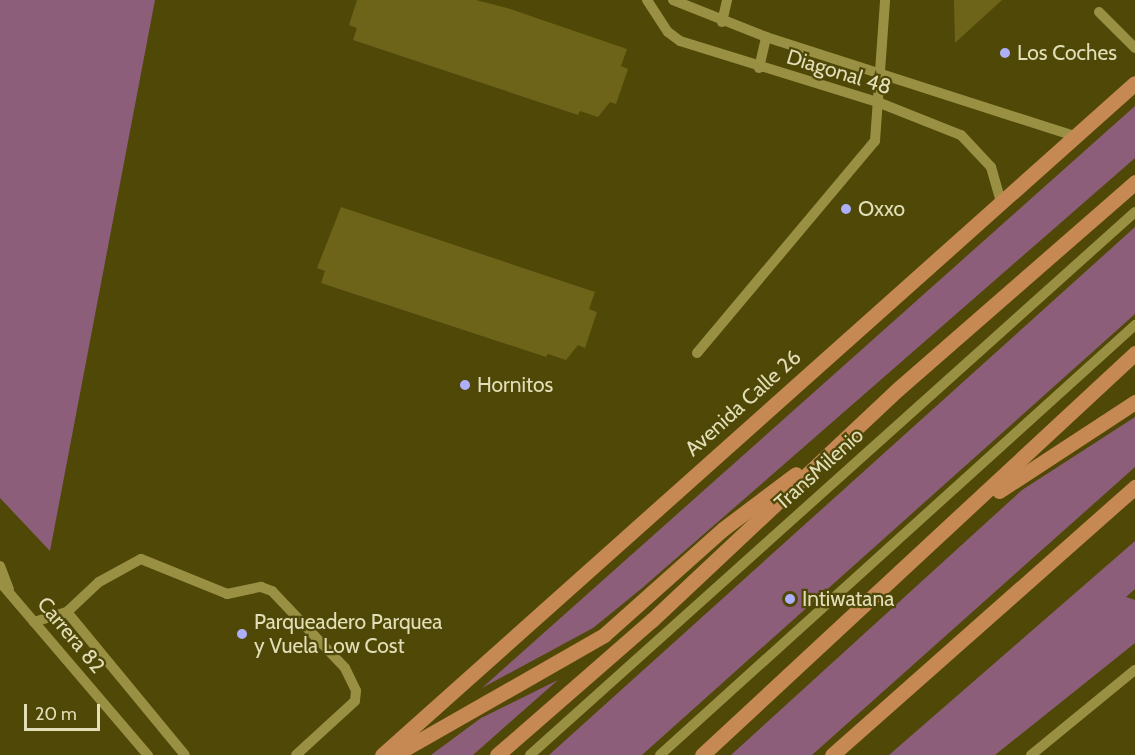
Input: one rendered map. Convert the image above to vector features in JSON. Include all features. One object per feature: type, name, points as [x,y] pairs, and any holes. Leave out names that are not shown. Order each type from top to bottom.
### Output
[{"type":"main road","name":"Avenida Calle 26","points":[[382,755],[1135,83]]},
{"type":"main road","points":[[497,755],[652,620],[858,427],[1135,182]]},
{"type":"main road","points":[[702,755],[960,518],[1135,353]]},
{"type":"main road","points":[[960,518],[1135,402]]},
{"type":"main road","points":[[394,755],[604,635],[723,529],[858,427]]},
{"type":"main road","points":[[832,755],[1135,487]]},
{"type":"street","name":"Diagonal 48","points":[[647,0],[668,32],[680,40],[759,68],[880,103],[961,135],[991,167],[1001,201]]},
{"type":"street","name":"Diagonal 48","points":[[672,0],[722,22],[766,37],[1075,136]]},
{"type":"street","points":[[722,22],[727,0]]},
{"type":"street","points":[[697,353],[874,141],[883,73],[885,0]]},
{"type":"street","points":[[1100,12],[1135,48]]},
{"type":"street","points":[[759,68],[766,37]]},
{"type":"street","name":"TransMilenio","points":[[530,755],[1135,212]]},
{"type":"street","points":[[660,755],[1135,325]]},
{"type":"street","points":[[34,622],[67,612],[99,582],[141,559],[227,594],[261,587],[272,591],[345,668],[356,691],[355,701],[296,755]]},
{"type":"street","name":"Carrera 82","points":[[0,566],[12,595]]},
{"type":"street","name":"Carrera 82","points":[[0,582],[148,755]]},
{"type":"street","points":[[67,612],[185,755]]},
{"type":"street","points":[[1031,755],[1135,670]]},
{"type":"shaded area","points":[[0,0],[155,0],[50,551],[0,498]]},
{"type":"shaded area","points":[[1135,106],[1135,158],[641,589],[593,628],[482,688]]},
{"type":"shaded area","points":[[1135,227],[1135,314],[642,755],[549,755]]},
{"type":"shaded area","points":[[1135,417],[1135,467],[812,755],[731,755],[1022,490]]},
{"type":"shaded area","points":[[1135,541],[1135,589],[1126,597],[1135,600],[1135,643],[995,755],[889,755]]},
{"type":"shaded area","points":[[558,680],[473,755],[431,755],[481,718]]},
{"type":"building","points":[[357,0],[476,0],[507,8],[627,49],[621,66],[628,69],[616,104],[610,102],[598,117],[580,111],[578,115],[353,40],[357,28],[349,25]]},
{"type":"building","points":[[954,0],[1002,0],[955,43]]},
{"type":"building","points":[[341,207],[595,292],[589,309],[597,312],[585,348],[578,345],[566,360],[548,354],[546,357],[321,283],[325,271],[317,268]]},
{"type":"place","name":"Los Coches","points":[[1005,53]]},
{"type":"place","name":"Oxxo","points":[[846,209]]},
{"type":"place","name":"Hornitos","points":[[465,385]]},
{"type":"place","name":"Intiwatana","points":[[790,599]]},
{"type":"place","name":"Parqueadero Parquea y Vuela Low Cost","points":[[242,634]]}]
